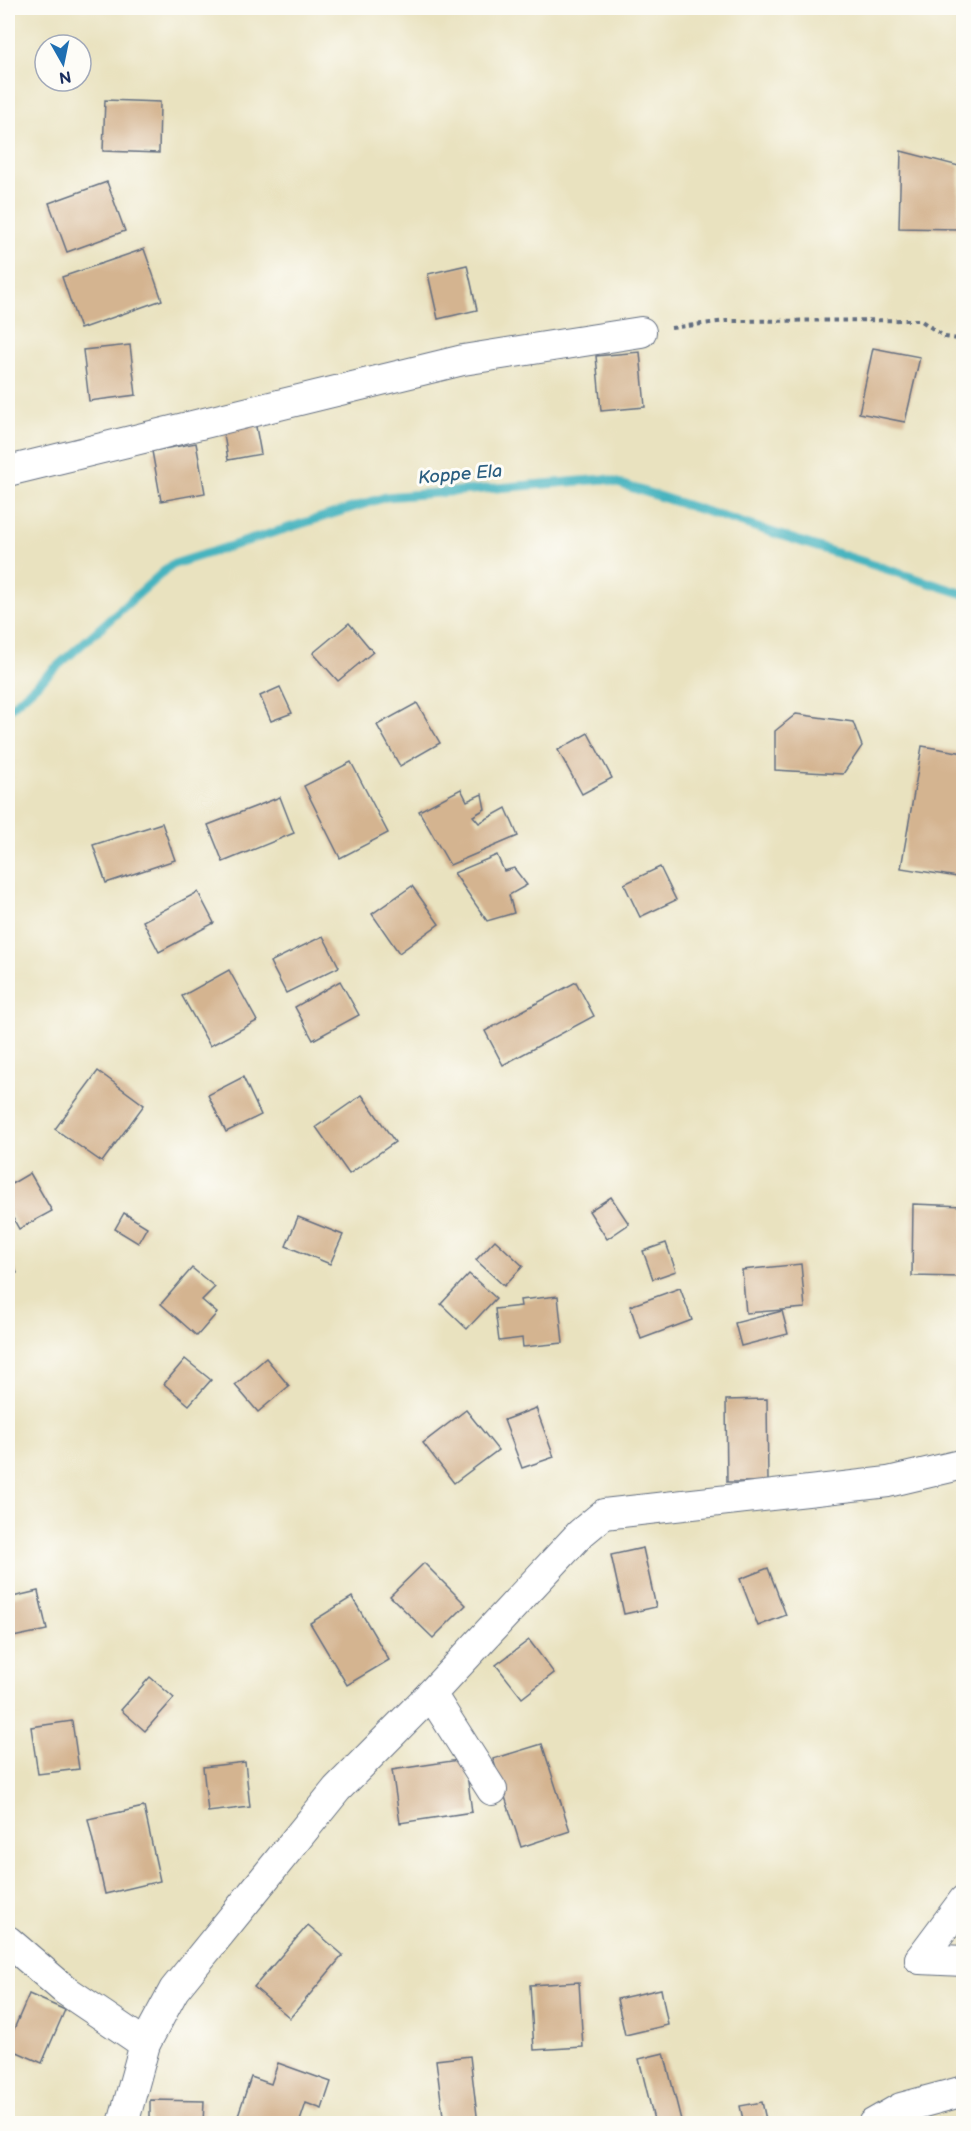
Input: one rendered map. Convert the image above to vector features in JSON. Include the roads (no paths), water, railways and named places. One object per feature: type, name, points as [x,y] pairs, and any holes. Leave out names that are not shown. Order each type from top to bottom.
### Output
[{"type":"street","points":[[8,471],[463,360],[641,332]]},
{"type":"street","points":[[123,2124],[145,2044],[174,1990],[330,1798],[431,1694],[581,1533],[604,1514],[888,1482],[963,1464]]},
{"type":"street","points":[[431,1694],[492,1790]]},
{"type":"street","points":[[963,1900],[920,1959],[963,1961]]},
{"type":"street","points":[[8,1941],[64,1990],[145,2044]]},
{"type":"street","points":[[873,2124],[901,2108],[963,2091]]},
{"type":"waterway","name":"Koppe Ela","points":[[8,710],[171,565],[386,497],[605,479],[964,594]]}]
